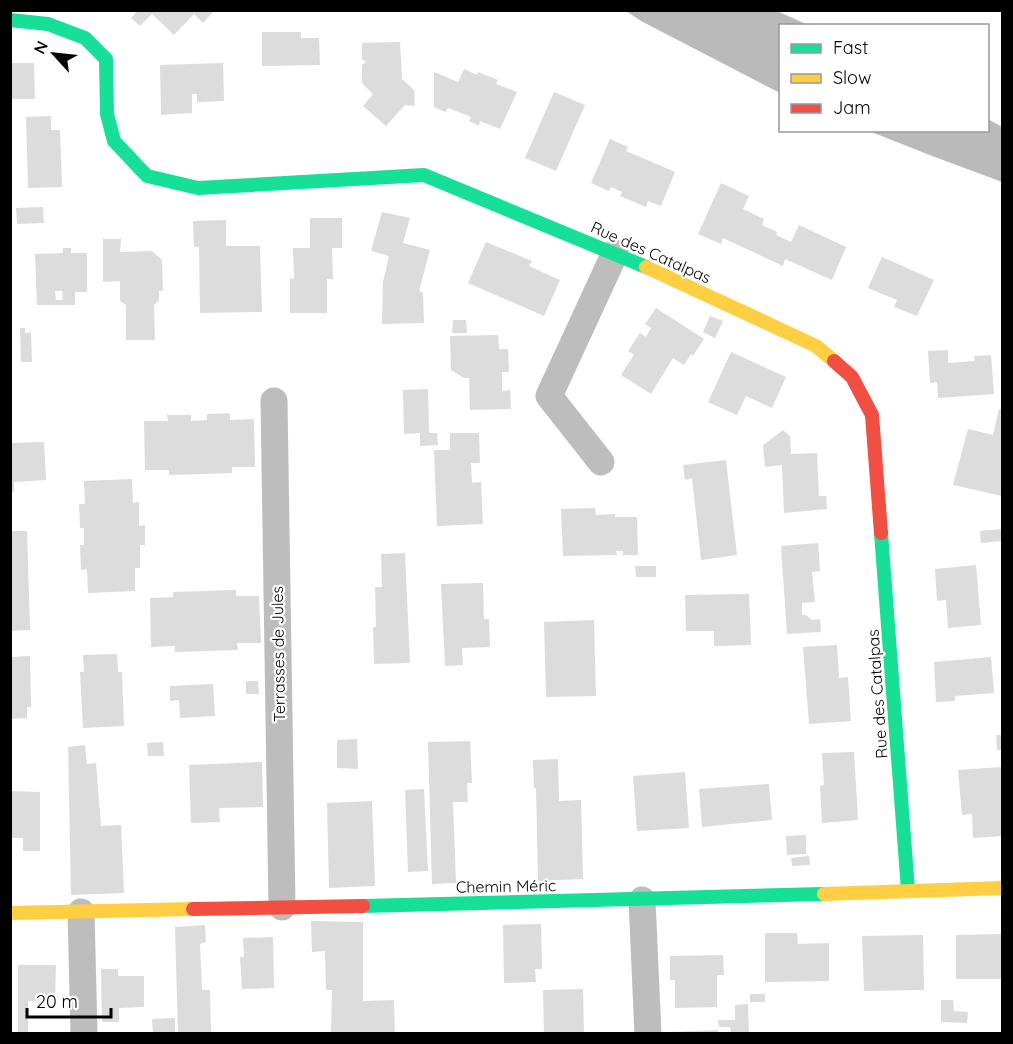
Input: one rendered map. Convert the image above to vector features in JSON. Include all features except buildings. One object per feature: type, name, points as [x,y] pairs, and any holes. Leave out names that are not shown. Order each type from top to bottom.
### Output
[{"type":"street","name":"Rue des Catalpas","points":[[10,20],[48,24],[85,38],[106,58],[107,114],[114,141],[147,176],[198,188],[424,175],[615,253],[816,346],[852,377],[872,415],[908,890]]},
{"type":"street","points":[[601,462],[549,396],[615,253]]},
{"type":"street","name":"Terrasses de Jules","points":[[274,401],[282,908]]},
{"type":"street","name":"Chemin Méric","points":[[10,913],[642,900],[1002,888]]},
{"type":"street","points":[[642,900],[648,1034]]},
{"type":"street","points":[[81,912],[84,1034]]},
{"type":"shaded area","points":[[626,11],[777,11],[806,24],[779,24],[779,92]]},
{"type":"shaded area","points":[[989,120],[1002,127],[1002,182],[872,132],[989,132]]},
{"type":"traffic: fast","points":[[10,20],[48,24],[85,38],[106,59],[107,114],[114,141],[147,176],[198,188],[424,175],[646,267]]},
{"type":"traffic: fast","points":[[881,533],[908,890]]},
{"type":"traffic: fast","points":[[363,906],[824,894]]},
{"type":"traffic: slow","points":[[646,267],[816,346],[834,361]]},
{"type":"traffic: slow","points":[[824,894],[1002,888]]},
{"type":"traffic: slow","points":[[10,913],[193,909]]},
{"type":"traffic: jam","points":[[834,361],[852,377],[872,415],[881,533]]},
{"type":"traffic: jam","points":[[193,909],[363,906]]}]
